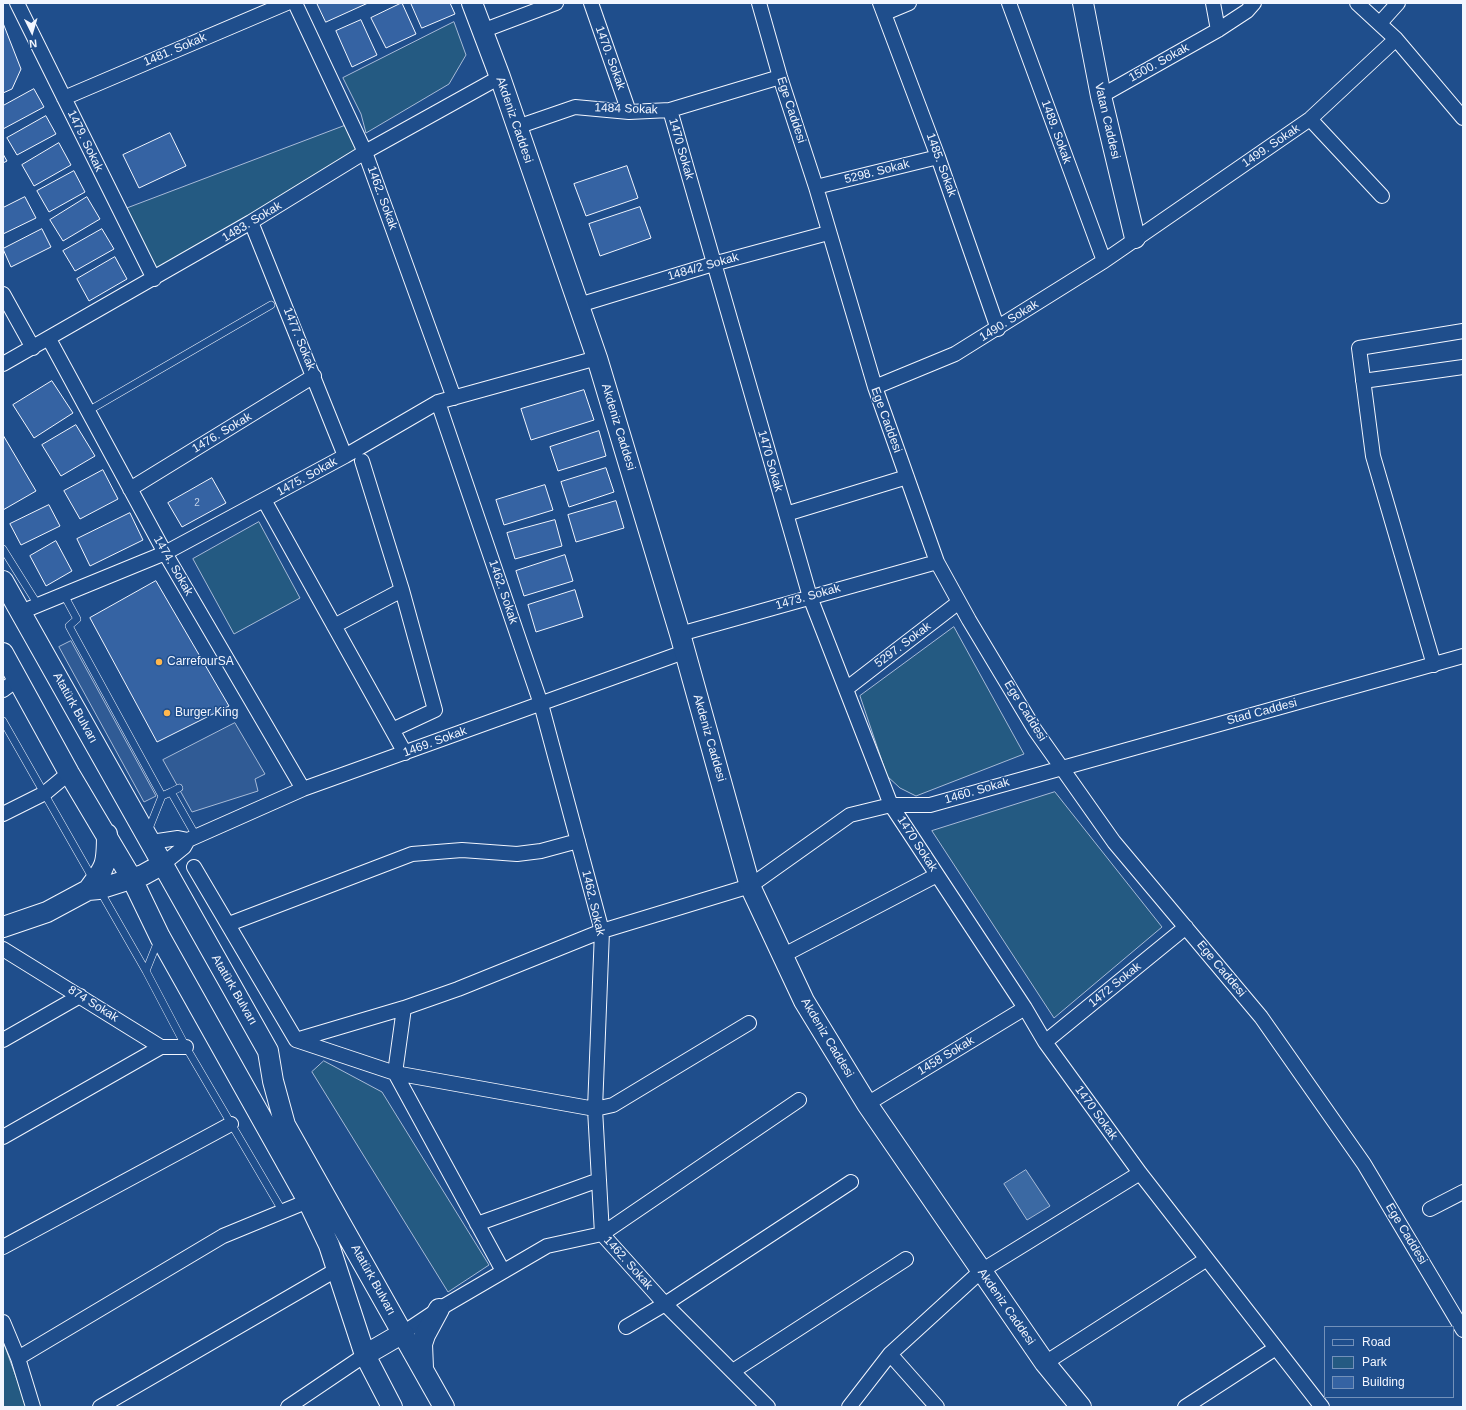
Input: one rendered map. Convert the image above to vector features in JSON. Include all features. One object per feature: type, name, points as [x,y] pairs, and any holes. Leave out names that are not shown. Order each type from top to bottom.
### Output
[{"type":"street","name":"1479. Sokak","points":[[17,3],[154,280]]},
{"type":"street","name":"1481. Sokak","points":[[64,98],[287,3]]},
{"type":"street","name":"1462. Sokak","points":[[295,3],[365,152],[454,398]]},
{"type":"street","name":"Akdeniz Caddesi","points":[[472,3],[500,77],[597,358],[682,643],[750,886],[804,1001],[867,1104],[1045,1363],[1081,1407]]},
{"type":"street","points":[[482,31],[556,3]]},
{"type":"street","name":"1470. Sokak","points":[[591,3],[630,112]]},
{"type":"street","name":"Ege Caddesi","points":[[760,3],[780,77],[816,187],[828,234],[874,387],[937,562],[1035,730],[1114,842],[1261,1017],[1364,1164],[1463,1330]]},
{"type":"street","points":[[883,8],[909,3]]},
{"type":"street","name":"1489. Sokak","points":[[1009,3],[1104,261]]},
{"type":"street","name":"Vatan Caddesi","points":[[1083,3],[1101,96],[1135,238]]},
{"type":"street","points":[[1213,3],[1218,30]]},
{"type":"street","name":"1500. Sokak","points":[[1101,96],[1218,30],[1246,11],[1254,3]]},
{"type":"street","points":[[1357,3],[1396,39],[1463,118]]},
{"type":"street","points":[[1380,23],[1398,3]]},
{"type":"street","name":"1485. Sokak","points":[[883,8],[938,157],[998,329]]},
{"type":"street","name":"1499. Sokak","points":[[1135,238],[1310,119],[1396,39]]},
{"type":"street","name":"1483. Sokak","points":[[3,364],[154,280],[365,152],[500,77]]},
{"type":"street","name":"1484 Sokak","points":[[517,127],[575,107],[630,112],[670,110],[780,77]]},
{"type":"street","name":"1470 Sokak","points":[[670,110],[713,264],[810,597],[891,805],[1045,1042],[1140,1173],[1322,1407]]},
{"type":"street","points":[[1310,119],[1382,196]]},
{"type":"street","name":"5298. Sokak","points":[[816,187],[938,157]]},
{"type":"street","name":"1477. Sokak","points":[[251,222],[345,456]]},
{"type":"street","name":"1484/2 Sokak","points":[[579,304],[713,264],[828,234]]},
{"type":"street","name":"1490. Sokak","points":[[874,387],[955,354],[998,329],[1104,261],[1135,238]]},
{"type":"street","points":[[3,294],[33,348]]},
{"type":"street","points":[[1434,665],[1372,456],[1359,348],[1463,331]]},
{"type":"street","name":"1474. Sokak","points":[[49,339],[165,553],[303,789]]},
{"type":"street","name":"1475. Sokak","points":[[30,609],[165,553],[345,456],[438,402],[597,358]]},
{"type":"street","points":[[1363,381],[1463,367]]},
{"type":"street","name":"1476. Sokak","points":[[130,489],[314,376]]},
{"type":"street","name":"1462. Sokak","points":[[438,402],[541,704],[602,931],[595,1109],[602,1234],[665,1304],[768,1407]]},
{"type":"street","points":[[362,461],[402,590],[435,710],[392,730]]},
{"type":"street","points":[[786,514],[907,477]]},
{"type":"street","points":[[264,500],[405,753]]},
{"type":"street","name":"1473. Sokak","points":[[682,643],[810,597],[937,562]]},
{"type":"street","name":"Atatürk Bulvarı","points":[[3,581],[30,609],[149,839],[268,1051],[273,1081],[285,1125],[444,1407]]},
{"type":"street","points":[[334,626],[402,590]]},
{"type":"street","name":"5297. Sokak","points":[[846,689],[960,602]]},
{"type":"street","name":"1469. Sokak","points":[[149,839],[192,838],[303,789],[541,704],[682,643]]},
{"type":"street","name":"Atatürk Bulvarı","points":[[3,654],[10,685],[70,773],[107,834],[132,879],[160,937],[308,1201],[329,1245],[365,1355],[392,1407]]},
{"type":"street","name":"Stad Caddesi","points":[[1062,768],[1463,656]]},
{"type":"street","name":"1460. Sokak","points":[[891,805],[930,805],[1062,768]]},
{"type":"street","points":[[3,814],[45,793],[70,773]]},
{"type":"street","name":"1470 Sokak","points":[[296,1040],[404,1008],[494,975],[602,931],[750,886],[850,815],[891,805]]},
{"type":"street","points":[[94,887],[104,870],[107,852],[107,834]]},
{"type":"street","name":"1469. Sokak","points":[[163,864],[184,847],[192,838]]},
{"type":"street","points":[[229,924],[412,854],[462,850],[517,854],[541,851],[578,841]]},
{"type":"street","points":[[3,927],[47,912],[94,887],[132,879],[152,872],[163,864]]},
{"type":"street","points":[[194,866],[296,1040],[395,1074],[595,1109],[613,1106],[749,1023]]},
{"type":"street","points":[[782,956],[937,875]]},
{"type":"street","name":"1472 Sokak","points":[[1045,1042],[1186,927]]},
{"type":"street","name":"874 Sokak","points":[[3,949],[161,1047]]},
{"type":"street","points":[[3,1040],[80,996]]},
{"type":"street","points":[[404,1008],[395,1074],[503,1271]]},
{"type":"street","name":"1458 Sokak","points":[[867,1104],[1024,1008]]},
{"type":"street","points":[[3,1136],[161,1047],[186,1047]]},
{"type":"street","points":[[288,1407],[365,1355],[403,1333],[439,1309],[547,1246],[602,1234],[799,1100]]},
{"type":"street","points":[[3,1247],[231,1124]]},
{"type":"street","points":[[849,1407],[890,1354],[980,1270],[1140,1173]]},
{"type":"street","points":[[477,1224],[599,1180]]},
{"type":"street","points":[[626,1326],[665,1304],[851,1182]]},
{"type":"street","points":[[1430,1209],[1463,1192]]},
{"type":"street","points":[[18,1358],[222,1236],[308,1201]]},
{"type":"street","points":[[1045,1363],[1207,1258]]},
{"type":"street","points":[[732,1371],[906,1259]]},
{"type":"street","points":[[100,1407],[336,1270]]},
{"type":"street","points":[[423,1370],[422,1344],[425,1335],[439,1309]]},
{"type":"street","points":[[3,1322],[18,1358],[33,1407]]},
{"type":"street","points":[[1185,1407],[1276,1348]]},
{"type":"street","points":[[890,1354],[937,1407]]},
{"type":"lane","points":[[88,411],[271,305]]},
{"type":"lane","points":[[3,550],[30,609]]},
{"type":"lane","points":[[64,595],[77,619],[69,626],[162,796],[149,839]]},
{"type":"lane","points":[[3,721],[45,793],[94,887],[146,971],[186,1047],[283,1212]]},
{"type":"lane","points":[[162,796],[179,788]]},
{"type":"lane","points":[[171,792],[192,838]]},
{"type":"lane","points":[[146,971],[160,937]]},
{"type":"green space","points":[[454,22],[466,55],[449,84],[366,133],[361,114],[343,78]]},
{"type":"green space","points":[[352,123],[365,152],[154,279],[120,211]]},
{"type":"green space","points":[[259,522],[300,598],[234,634],[193,559]]},
{"type":"green space","points":[[954,627],[1024,754],[916,796],[900,788],[887,776],[860,696]]},
{"type":"green space","points":[[1055,792],[1162,927],[1054,1018],[932,831]]},
{"type":"green space","points":[[324,1061],[382,1092],[489,1265],[448,1292],[312,1072]]},
{"type":"green space","points":[[3,1341],[27,1407],[3,1407]]},
{"type":"shaded area","points":[[71,641],[156,796],[144,802],[59,647]]},
{"type":"shaded area","points":[[235,723],[265,774],[255,779],[258,791],[192,812],[163,760]]},
{"type":"shaded area","points":[[1026,1170],[1050,1206],[1027,1220],[1004,1184]]},
{"type":"building","points":[[317,3],[368,3],[326,22]]},
{"type":"building","points":[[402,3],[416,34],[386,48],[371,18]]},
{"type":"building","points":[[411,3],[450,3],[455,14],[422,28]]},
{"type":"building","points":[[361,20],[377,55],[352,67],[336,31]]},
{"type":"building","points":[[3,23],[21,69],[12,89],[3,93]]},
{"type":"building","points":[[34,89],[44,107],[3,129],[3,106]]},
{"type":"building","points":[[46,116],[56,134],[17,155],[7,138]]},
{"type":"building","points":[[170,133],[186,166],[139,188],[123,155]]},
{"type":"building","points":[[59,143],[71,165],[34,186],[22,165]]},
{"type":"building","points":[[3,154],[7,161],[3,163]]},
{"type":"building","points":[[627,166],[638,198],[586,216],[574,184]]},
{"type":"building","points":[[74,171],[85,192],[49,212],[37,191]]},
{"type":"building","points":[[25,197],[36,218],[3,234],[3,208]]},
{"type":"building","points":[[87,197],[100,219],[63,241],[50,220]]},
{"type":"building","points":[[640,207],[651,238],[600,256],[589,224]]},
{"type":"building","points":[[42,229],[51,247],[11,267],[3,249]]},
{"type":"building","points":[[102,229],[114,249],[75,271],[63,251]]},
{"type":"building","points":[[115,257],[127,279],[89,301],[77,279]]},
{"type":"building","points":[[52,381],[73,413],[34,438],[13,405]]},
{"type":"building","points":[[584,390],[594,420],[531,440],[521,409]]},
{"type":"building","points":[[76,425],[95,456],[61,476],[42,445]]},
{"type":"building","points":[[599,431],[606,456],[558,471],[550,447]]},
{"type":"building","points":[[3,435],[36,491],[3,510]]},
{"type":"building","points":[[606,468],[614,492],[569,507],[561,482]]},
{"type":"building","points":[[103,470],[118,499],[80,519],[64,491]]},
{"type":"building","points":[[212,478],[226,503],[182,527],[168,503]]},
{"type":"building","points":[[545,485],[553,510],[504,525],[496,500]]},
{"type":"building","points":[[616,501],[624,528],[576,542],[568,515]]},
{"type":"building","points":[[49,505],[60,526],[21,545],[10,524]]},
{"type":"building","points":[[130,513],[143,540],[90,566],[77,539]]},
{"type":"building","points":[[555,520],[562,546],[515,559],[507,533]]},
{"type":"building","points":[[56,541],[72,571],[46,586],[30,556]]},
{"type":"building","points":[[565,555],[573,581],[524,596],[516,571]]},
{"type":"building","name":"CarrefourSA","points":[[156,581],[229,706],[157,742],[90,618]]},
{"type":"building","points":[[575,590],[583,617],[536,632],[528,605]]},
{"type":"place","name":"CarrefourSA","points":[[159,662]]},
{"type":"place","name":"Burger King","points":[[167,713]]}]
